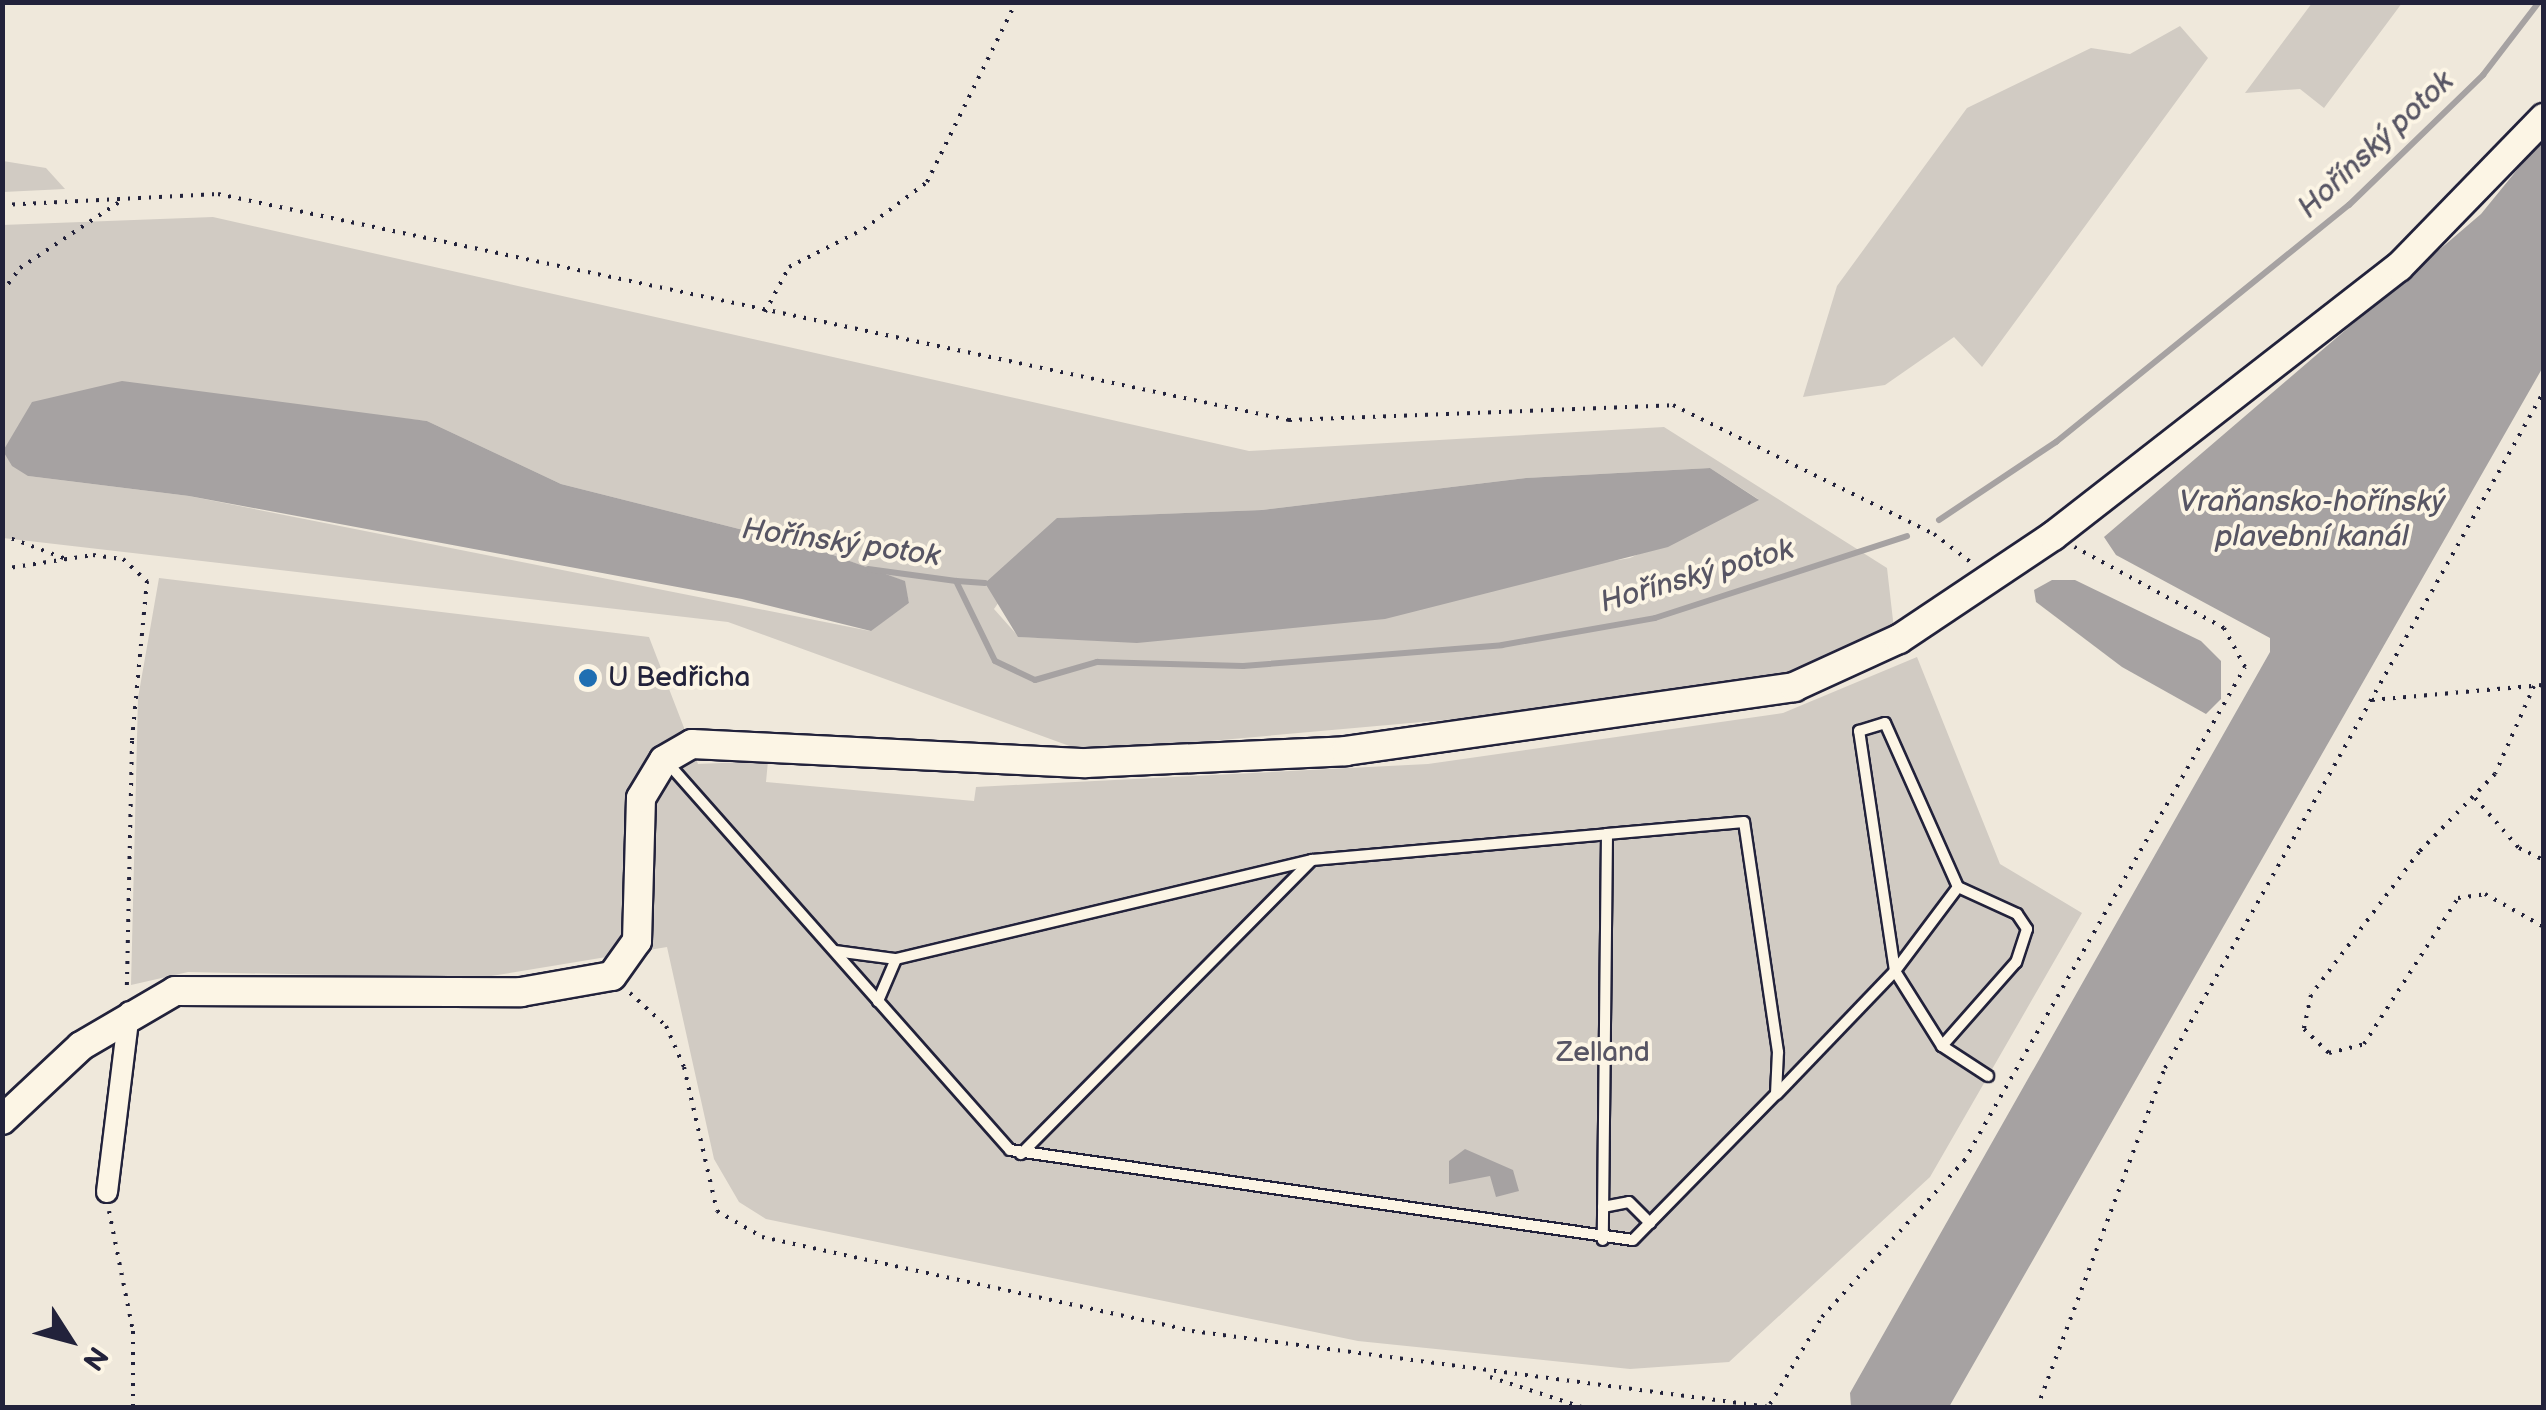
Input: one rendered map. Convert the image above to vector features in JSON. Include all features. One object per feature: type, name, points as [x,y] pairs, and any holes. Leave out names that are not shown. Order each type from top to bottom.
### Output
[{"type":"street","points":[[2,1120],[129,1010],[194,988],[521,992],[612,976],[638,940],[639,812],[664,760],[692,744],[749,741],[923,760],[1086,764],[1346,750],[1642,715],[1794,687],[1899,639],[2053,536],[2399,267],[2544,118]]},
{"type":"street","points":[[107,1192],[129,1010]]},
{"type":"lane","points":[[1942,1046],[2026,943],[2017,914],[1958,888],[1885,723],[1858,730],[1895,971],[1942,1046],[1988,1076]]},
{"type":"lane","points":[[664,760],[878,1001],[1021,1154],[1603,1240],[1633,1240],[1895,971],[1958,888]]},
{"type":"lane","points":[[834,951],[896,959],[1312,860],[1606,834],[1735,818],[1750,829],[1776,1094]]},
{"type":"lane","points":[[1603,1240],[1606,834]]},
{"type":"lane","points":[[1021,1154],[1312,860]]},
{"type":"lane","points":[[878,1001],[896,959]]},
{"type":"lane","points":[[1603,1208],[1629,1202],[1650,1223]]},
{"type":"path","points":[[765,312],[789,267],[864,230],[926,182],[1016,2]]},
{"type":"path","points":[[2,205],[218,194],[1289,420],[1673,405],[1934,534],[1991,580]]},
{"type":"path","points":[[2,292],[20,268],[125,199]]},
{"type":"path","points":[[2037,1408],[2164,1068],[2544,391]]},
{"type":"path","points":[[2,535],[67,559]]},
{"type":"path","points":[[1770,1404],[1822,1317],[1964,1160],[2245,667],[2224,628],[2053,536]]},
{"type":"path","points":[[2,569],[67,559],[123,559],[147,581],[132,742],[129,1010]]},
{"type":"path","points":[[2372,700],[2544,684]]},
{"type":"path","points":[[2534,686],[2518,735],[2474,798],[2419,852],[2311,995],[2308,1037],[2338,1054],[2364,1044],[2458,898],[2494,897],[2544,927]]},
{"type":"path","points":[[2474,798],[2518,848],[2544,860]]},
{"type":"path","points":[[612,976],[666,1026],[684,1067],[717,1211],[762,1237],[1192,1331],[1476,1373],[1770,1404],[1777,1408]]},
{"type":"path","points":[[107,1192],[133,1331],[133,1408]]},
{"type":"path","points":[[1476,1373],[1585,1408]]},
{"type":"green space","points":[[2312,3],[2402,3],[2324,108],[2300,89],[2245,93]]},
{"type":"green space","points":[[2180,26],[2208,58],[1982,367],[1954,337],[1885,385],[1803,397],[1837,286],[1967,108],[2091,48],[2130,54]]},
{"type":"green space","points":[[3,161],[46,168],[65,189],[3,192]]},
{"type":"green space","points":[[213,217],[1249,451],[1664,427],[1887,568],[1894,629],[1769,691],[1086,752],[728,622],[3,538],[2,225]],"holes":[[[276,405],[427,421],[561,484],[811,547],[904,581],[909,603],[870,631],[189,496],[28,476]],[[1710,468],[1758,499],[1630,558],[1137,642],[1019,637],[994,609],[1058,518],[1262,510],[1526,478]]]},
{"type":"green space","name":"Zelland","points":[[159,578],[649,637],[698,764],[768,761],[766,782],[974,801],[976,787],[1428,764],[1783,713],[1917,657],[2000,864],[2082,913],[1930,1177],[1729,1362],[1630,1369],[1358,1341],[766,1219],[739,1202],[714,1159],[667,947],[479,978],[188,972],[131,985],[138,698]]},
{"type":"water","name":"Vraňansko-hořínský plavební kanál","points":[[2543,138],[2543,367],[1949,1407],[1851,1407],[1850,1393],[2270,652],[2270,638],[2116,555],[2104,537],[2481,214]]},
{"type":"water","points":[[122,381],[427,421],[561,484],[811,547],[905,581],[909,603],[871,631],[742,599],[189,496],[28,476],[12,466],[3,451],[32,402]]},
{"type":"water","points":[[1710,468],[1759,500],[1668,547],[1385,619],[1137,643],[1018,637],[985,583],[1057,518],[1262,510],[1526,478]]},
{"type":"water","points":[[2052,580],[2075,580],[2201,641],[2221,661],[2221,699],[2206,714],[2122,667],[2036,602],[2034,590]]},
{"type":"water","points":[[1465,1149],[1513,1170],[1519,1191],[1496,1197],[1490,1176],[1449,1184],[1449,1161]]},
{"type":"waterway","name":"Hořínský potok","points":[[1939,520],[2056,442],[2349,205],[2483,75],[2539,2]]},
{"type":"waterway","name":"Hořínský potok","points":[[868,569],[956,581],[995,661],[1035,680],[1097,662],[1243,666],[1502,645],[1655,618],[1907,536]]},
{"type":"waterway","points":[[957,581],[985,583]]},
{"type":"place","name":"U Bedřicha","points":[[588,678]]}]
